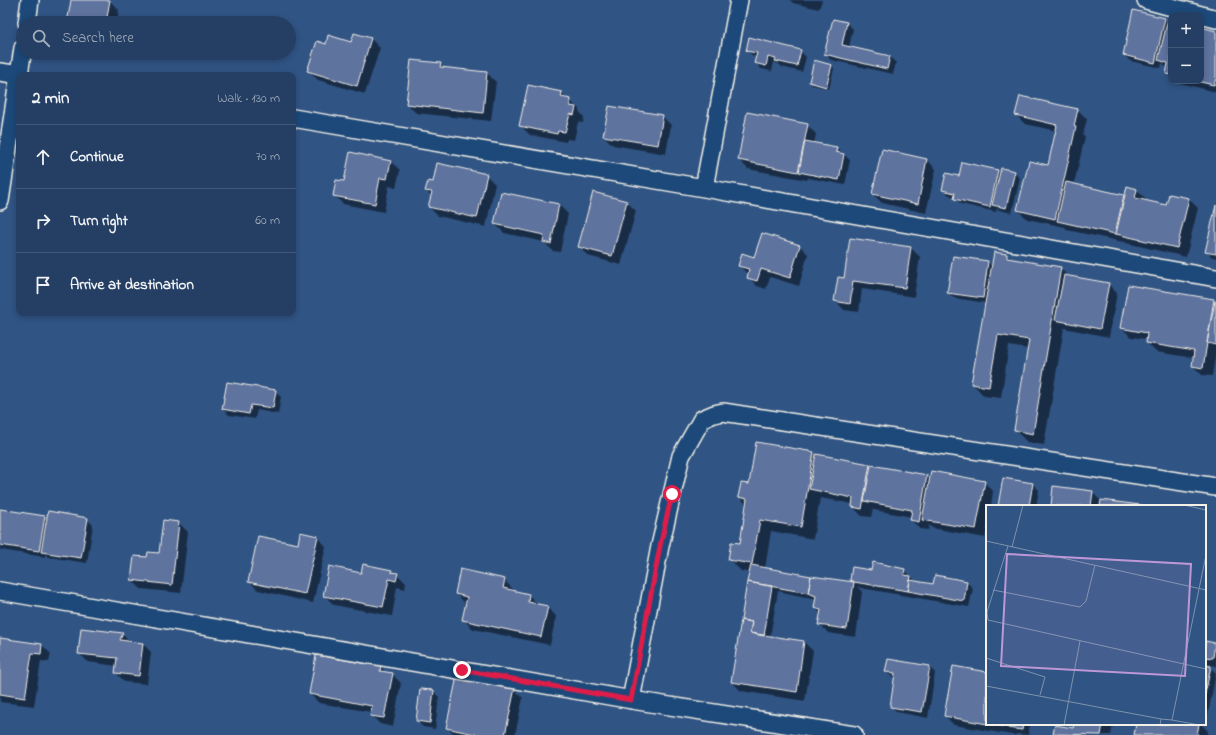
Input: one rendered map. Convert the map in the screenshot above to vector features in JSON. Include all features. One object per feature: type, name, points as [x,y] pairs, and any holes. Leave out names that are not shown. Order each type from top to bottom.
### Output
[{"type":"street","points":[[28,16],[30,0]]},
{"type":"street","points":[[704,188],[739,0]]},
{"type":"street","points":[[1146,0],[1216,19]]},
{"type":"street","points":[[19,72],[21,60]]},
{"type":"street","points":[[0,72],[16,75]]},
{"type":"street","points":[[0,201],[16,95]]},
{"type":"street","points":[[296,119],[704,188],[1216,278]]},
{"type":"street","points":[[631,700],[660,546],[681,456],[702,419],[714,414],[723,412],[1216,487]]},
{"type":"street","points":[[0,591],[631,700],[854,735]]},
{"type":"building","points":[[71,0],[110,0],[107,16],[68,16]]},
{"type":"building","points":[[1133,10],[1165,18],[1155,63],[1123,55]]},
{"type":"building","points":[[833,19],[847,22],[842,45],[890,56],[887,69],[824,54]]},
{"type":"building","points":[[1168,19],[1168,63],[1158,60]]},
{"type":"building","points":[[1204,28],[1216,31],[1216,78],[1214,85],[1204,83]]},
{"type":"building","points":[[354,33],[371,38],[357,86],[307,71],[317,41],[326,44],[328,35],[351,42]]},
{"type":"building","points":[[749,37],[801,50],[797,66],[775,61],[776,59],[768,57],[766,66],[754,63],[757,53],[746,51]]},
{"type":"building","points":[[411,60],[441,63],[440,67],[487,72],[483,113],[406,104]]},
{"type":"building","points":[[814,60],[832,65],[826,87],[809,82]]},
{"type":"building","points":[[1168,63],[1168,74],[1166,74]]},
{"type":"building","points":[[528,85],[562,92],[561,97],[571,99],[570,106],[576,107],[574,115],[570,114],[565,132],[558,131],[557,134],[519,126]]},
{"type":"building","points":[[1020,96],[1078,109],[1074,126],[1076,127],[1055,219],[1017,210],[1029,161],[1048,165],[1057,125],[1015,115]]},
{"type":"building","points":[[609,106],[663,115],[658,145],[603,136]]},
{"type":"building","points":[[747,112],[808,124],[798,172],[738,160]]},
{"type":"building","points":[[805,141],[837,147],[836,152],[844,154],[839,180],[799,172]]},
{"type":"building","points":[[882,149],[927,159],[918,204],[872,194]]},
{"type":"building","points":[[350,152],[391,161],[387,179],[380,178],[375,204],[333,196],[336,180],[344,181]]},
{"type":"building","points":[[962,162],[998,170],[990,207],[954,199],[955,193],[942,190],[946,173],[959,176]]},
{"type":"building","points":[[437,163],[487,174],[477,218],[428,207],[432,192],[425,191],[428,181],[433,182]]},
{"type":"building","points":[[1001,168],[1015,171],[1006,208],[992,205]]},
{"type":"building","points":[[1066,182],[1124,195],[1115,234],[1057,221]]},
{"type":"building","points":[[1127,186],[1137,189],[1135,198],[1166,205],[1169,194],[1189,198],[1177,248],[1116,234]]},
{"type":"building","points":[[501,192],[559,204],[551,244],[543,242],[544,235],[494,224]]},
{"type":"building","points":[[593,192],[627,201],[612,256],[578,247]]},
{"type":"building","points":[[1216,205],[1216,254],[1205,252]]},
{"type":"building","points":[[762,233],[800,245],[790,278],[761,269],[757,281],[747,278],[749,269],[738,266],[742,253],[754,257]]},
{"type":"building","points":[[850,238],[911,247],[905,288],[853,281],[850,304],[834,301],[838,277],[844,278]]},
{"type":"building","points":[[994,252],[1007,254],[1007,258],[1061,267],[1033,434],[1014,430],[1029,340],[998,335],[989,387],[971,384]]},
{"type":"building","points":[[953,256],[988,261],[983,298],[947,293]]},
{"type":"building","points":[[1064,275],[1109,283],[1100,329],[1055,320]]},
{"type":"building","points":[[1128,285],[1214,299],[1203,368],[1192,366],[1194,351],[1146,343],[1147,333],[1120,328]]},
{"type":"building","points":[[1216,301],[1216,345],[1207,343]]},
{"type":"building","points":[[227,382],[276,390],[273,408],[251,405],[249,414],[222,409]]},
{"type":"building","points":[[756,442],[814,452],[801,527],[760,520],[752,564],[728,560],[731,542],[740,543],[747,499],[738,497],[741,483],[749,484]]},
{"type":"building","points":[[816,454],[870,464],[862,509],[852,507],[853,498],[809,489]]},
{"type":"building","points":[[871,465],[927,475],[919,522],[910,520],[912,510],[864,501]]},
{"type":"building","points":[[931,471],[985,481],[976,529],[922,520]]},
{"type":"building","points":[[1003,478],[1033,483],[1029,505],[998,505]]},
{"type":"building","points":[[1053,486],[1093,491],[1091,505],[1051,505]]},
{"type":"building","points":[[1101,500],[1140,505],[1100,505]]},
{"type":"building","points":[[0,509],[45,516],[39,551],[0,545]]},
{"type":"building","points":[[48,511],[88,518],[81,558],[41,552]]},
{"type":"building","points":[[163,520],[179,522],[172,585],[131,580],[134,556],[147,557],[148,552],[159,553]]},
{"type":"building","points":[[300,532],[318,536],[305,594],[248,582],[258,536],[298,544]]},
{"type":"building","points":[[873,562],[905,569],[904,575],[911,576],[908,591],[854,582],[850,580],[852,567],[871,570]]},
{"type":"building","points":[[363,564],[392,570],[391,572],[398,573],[396,581],[389,579],[383,607],[323,596],[329,566],[361,573]]},
{"type":"building","points":[[751,565],[811,576],[808,593],[747,582]]},
{"type":"building","points":[[460,569],[505,579],[503,588],[529,594],[528,602],[548,606],[541,637],[462,620],[467,597],[455,594]]},
{"type":"building","points":[[935,575],[967,581],[964,601],[908,591],[910,580],[933,584]]},
{"type":"building","points":[[811,576],[854,582],[847,629],[818,625],[821,610],[814,608],[816,596],[808,593]]},
{"type":"building","points":[[747,582],[772,586],[764,636],[750,633],[752,622],[741,620]]},
{"type":"building","points":[[741,620],[752,622],[750,633],[804,641],[797,692],[731,682]]},
{"type":"building","points":[[81,628],[123,633],[120,640],[143,643],[139,676],[115,673],[117,658],[78,654]]},
{"type":"building","points":[[0,638],[42,644],[41,654],[32,653],[25,698],[0,694]]},
{"type":"building","points":[[1206,641],[1215,643],[1213,658],[1206,657]]},
{"type":"building","points":[[316,655],[381,666],[380,671],[393,673],[384,718],[370,716],[372,706],[309,694]]},
{"type":"building","points":[[888,659],[930,666],[922,712],[890,707],[895,673],[885,672]]},
{"type":"building","points":[[1206,665],[1211,666],[1206,689]]},
{"type":"building","points":[[953,666],[986,672],[986,724],[944,716]]},
{"type":"building","points":[[457,676],[515,688],[505,735],[479,735],[446,728]]},
{"type":"building","points":[[420,689],[434,690],[430,723],[416,721]]},
{"type":"building","points":[[995,725],[1008,725],[1007,727]]},
{"type":"building","points":[[1008,725],[1023,725],[1022,730],[1008,728]]},
{"type":"building","points":[[1055,725],[1073,728],[1074,725],[1103,725],[1101,735],[1053,734]]},
{"type":"building","points":[[1136,725],[1199,725],[1197,735],[1134,735]]},
{"type":"route","points":[[462,670],[631,700],[660,546],[672,494]]}]
